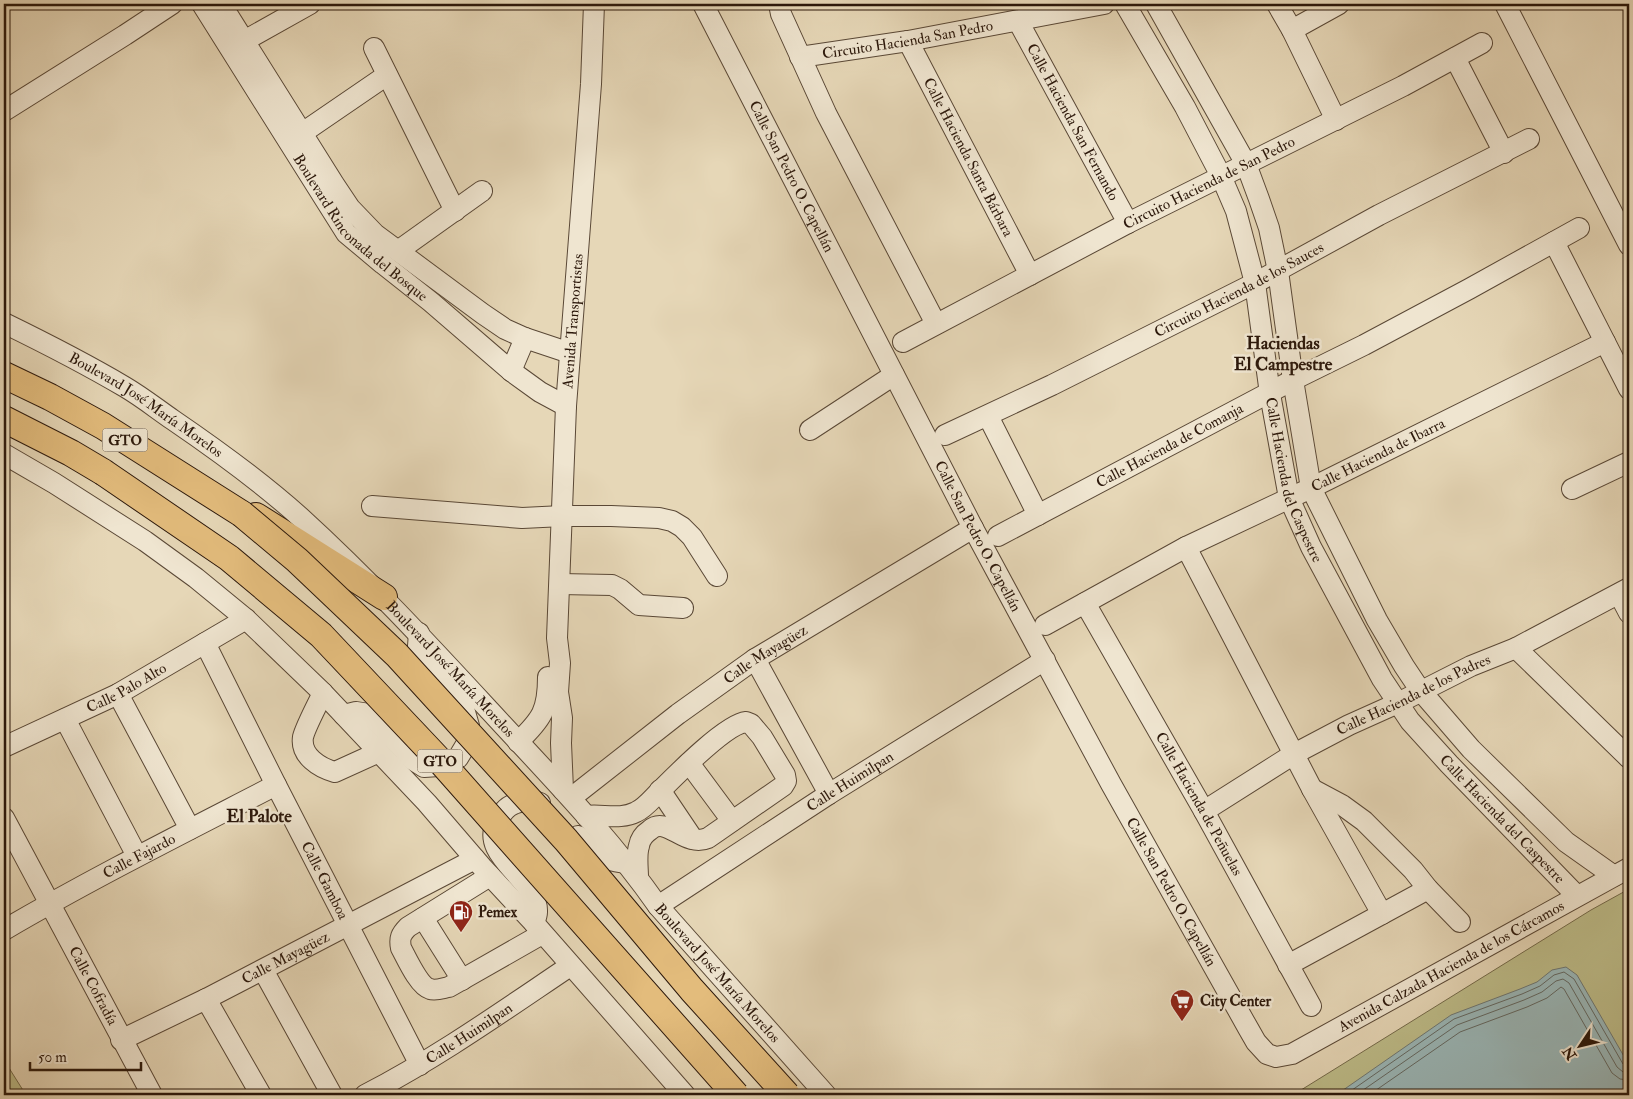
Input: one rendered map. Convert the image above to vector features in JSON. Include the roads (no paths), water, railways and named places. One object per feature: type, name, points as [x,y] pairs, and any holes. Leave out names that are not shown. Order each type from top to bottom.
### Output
[{"type":"main road","name":"Boulevard José María Morelos","points":[[4,375],[50,397],[103,426],[242,514],[297,560],[397,655],[566,840],[692,990],[787,1095]]},
{"type":"main road","name":"GTO","points":[[4,419],[103,472],[229,558],[321,635],[441,762],[736,1095]]},
{"type":"main road","points":[[170,469],[273,525],[384,597]]},
{"type":"street","points":[[4,111],[172,4]]},
{"type":"street","name":"Boulevard Rinconada del Bosque","points":[[202,4],[295,138],[350,208],[375,234],[505,329],[525,338],[570,353]]},
{"type":"street","name":"Boulevard Rinconada del Bosque","points":[[222,4],[244,41],[346,233],[431,302],[511,371],[540,392],[566,406]]},
{"type":"street","points":[[244,41],[310,4]]},
{"type":"street","name":"Avenida Transportistas","points":[[567,794],[560,743],[562,718],[558,692],[560,663],[557,638],[566,406],[591,84],[594,4]]},
{"type":"street","name":"Calle San Pedro O. Capellán","points":[[703,4],[973,528],[1111,784],[1248,1028],[1262,1050],[1271,1056]]},
{"type":"street","points":[[779,4],[781,14],[826,114],[936,324]]},
{"type":"street","name":"Circuito Hacienda San Pedro","points":[[800,57],[908,41],[1104,4]]},
{"type":"street","name":"Calle Hacienda del Caspestre","points":[[1125,4],[1185,107],[1221,176],[1236,211],[1255,283],[1270,394],[1289,498],[1311,547],[1382,679],[1422,735],[1577,896]]},
{"type":"street","name":"Calle Hacienda del Caspestre","points":[[1156,4],[1246,164],[1269,228],[1278,271],[1292,380],[1311,488],[1377,620],[1420,690],[1471,749],[1566,842],[1622,872]]},
{"type":"street","points":[[1277,4],[1292,30],[1336,120]]},
{"type":"street","points":[[1292,30],[1340,4]]},
{"type":"street","points":[[1506,4],[1629,244]]},
{"type":"street","name":"Calle Hacienda San Fernando","points":[[1018,21],[1128,223]]},
{"type":"street","name":"Calle Hacienda Santa Bárbara","points":[[908,41],[1030,275]]},
{"type":"street","name":"Circuito Hacienda de San Pedro","points":[[902,342],[1128,223],[1404,86],[1482,43]]},
{"type":"street","points":[[374,48],[455,211]]},
{"type":"street","points":[[1455,58],[1504,153]]},
{"type":"street","points":[[295,138],[387,75]]},
{"type":"street","name":"Circuito Hacienda de los Sauces","points":[[945,436],[1255,283],[1379,215],[1529,139]]},
{"type":"street","points":[[398,251],[482,191]]},
{"type":"street","name":"Calle Hacienda de Comanja","points":[[998,536],[1270,394],[1292,380],[1364,345],[1578,228]]},
{"type":"street","points":[[1554,242],[1629,389]]},
{"type":"street","name":"Boulevard José María Morelos","points":[[4,323],[128,389],[198,436],[299,516],[419,633],[567,794],[632,870],[658,906],[826,1095]]},
{"type":"street","points":[[511,371],[525,338]]},
{"type":"street","name":"Calle Hacienda de Ibarra","points":[[1045,625],[1186,547],[1311,488],[1605,342]]},
{"type":"street","points":[[810,430],[894,375]]},
{"type":"street","points":[[988,416],[1038,515]]},
{"type":"street","points":[[4,454],[54,483],[145,541],[196,578],[246,619],[323,693],[427,803],[685,1095]]},
{"type":"street","points":[[1572,489],[1629,462]]},
{"type":"street","points":[[372,506],[522,518],[563,516],[659,518],[672,521],[682,527],[692,537],[717,576]]},
{"type":"street","name":"Calle Mayagüez","points":[[567,794],[755,659],[973,528]]},
{"type":"street","points":[[1186,547],[1312,789],[1382,914]]},
{"type":"street","points":[[560,584],[612,585],[620,589],[639,605],[682,608]]},
{"type":"street","points":[[1624,591],[1629,613]]},
{"type":"street","name":"Calle Hacienda de los Padres","points":[[1204,811],[1294,754],[1398,703],[1420,690],[1471,666],[1516,648],[1624,591]]},
{"type":"street","name":"Calle Hacienda de Peñuelas","points":[[1085,603],[1204,811],[1311,1006]]},
{"type":"street","name":"Calle Palo Alto","points":[[4,747],[118,694],[246,619]]},
{"type":"street","points":[[344,715],[356,712],[369,714],[413,760],[424,767],[438,766],[458,758],[467,743],[469,726],[463,705],[422,659],[418,646],[419,633]]},
{"type":"street","name":"Avenida Transportistas","points":[[518,742],[536,725],[546,704],[548,673],[557,638]]},
{"type":"street","name":"Calle Gamboa","points":[[206,643],[276,785],[420,1064]]},
{"type":"street","points":[[1516,648],[1629,758]]},
{"type":"street","points":[[755,659],[829,794]]},
{"type":"street","name":"Calle Huimilpan","points":[[658,906],[829,794],[1045,660]]},
{"type":"street","points":[[323,693],[303,737],[305,752],[321,768],[335,772],[379,752]]},
{"type":"street","points":[[118,694],[190,830]]},
{"type":"street","points":[[65,719],[137,856]]},
{"type":"street","points":[[538,929],[536,902],[529,889],[501,857],[494,840],[494,827],[504,810],[514,804],[536,801],[556,810],[594,854],[632,870],[642,837],[653,827],[658,825],[665,826],[694,840],[701,841],[780,790],[786,781],[785,775],[762,737],[751,724],[741,722],[722,734],[644,806],[629,815],[586,816]]},
{"type":"street","points":[[689,763],[732,821]]},
{"type":"street","name":"Calle Fajardo","points":[[4,930],[137,856],[276,785]]},
{"type":"street","points":[[1312,789],[1342,805],[1364,821],[1413,870],[1428,889],[1460,922]]},
{"type":"street","points":[[660,790],[694,840]]},
{"type":"street","name":"Calle Cofradía","points":[[4,818],[152,1095]]},
{"type":"street","name":"Calle Mayagüez","points":[[121,1040],[206,1000],[475,859]]},
{"type":"street","name":"Avenida Calzada Hacienda de los Cárcamos","points":[[1271,1056],[1292,1054],[1622,872]]},
{"type":"street","points":[[490,876],[408,927],[401,934],[399,941],[401,948],[423,985],[429,989],[438,990],[449,987],[538,929]]},
{"type":"street","points":[[1288,966],[1428,889]]},
{"type":"street","points":[[423,918],[462,980]]},
{"type":"street","name":"Calle Huimilpan","points":[[365,1095],[420,1064],[570,966]]},
{"type":"street","points":[[263,970],[332,1095]]},
{"type":"street","points":[[206,1000],[261,1095]]},
{"type":"water","points":[[1566,967],[1577,975],[1629,1065],[1629,1095],[1336,1095],[1451,1015],[1537,982],[1552,970]]},
{"type":"place","name":"Pemex","points":[[461,933]]},
{"type":"place","name":"City Center","points":[[1182,1022]]},
{"type":"district","name":"Haciendas El Campestre","points":[[1283,353]]},
{"type":"district","name":"El Palote","points":[[259,816]]}]
